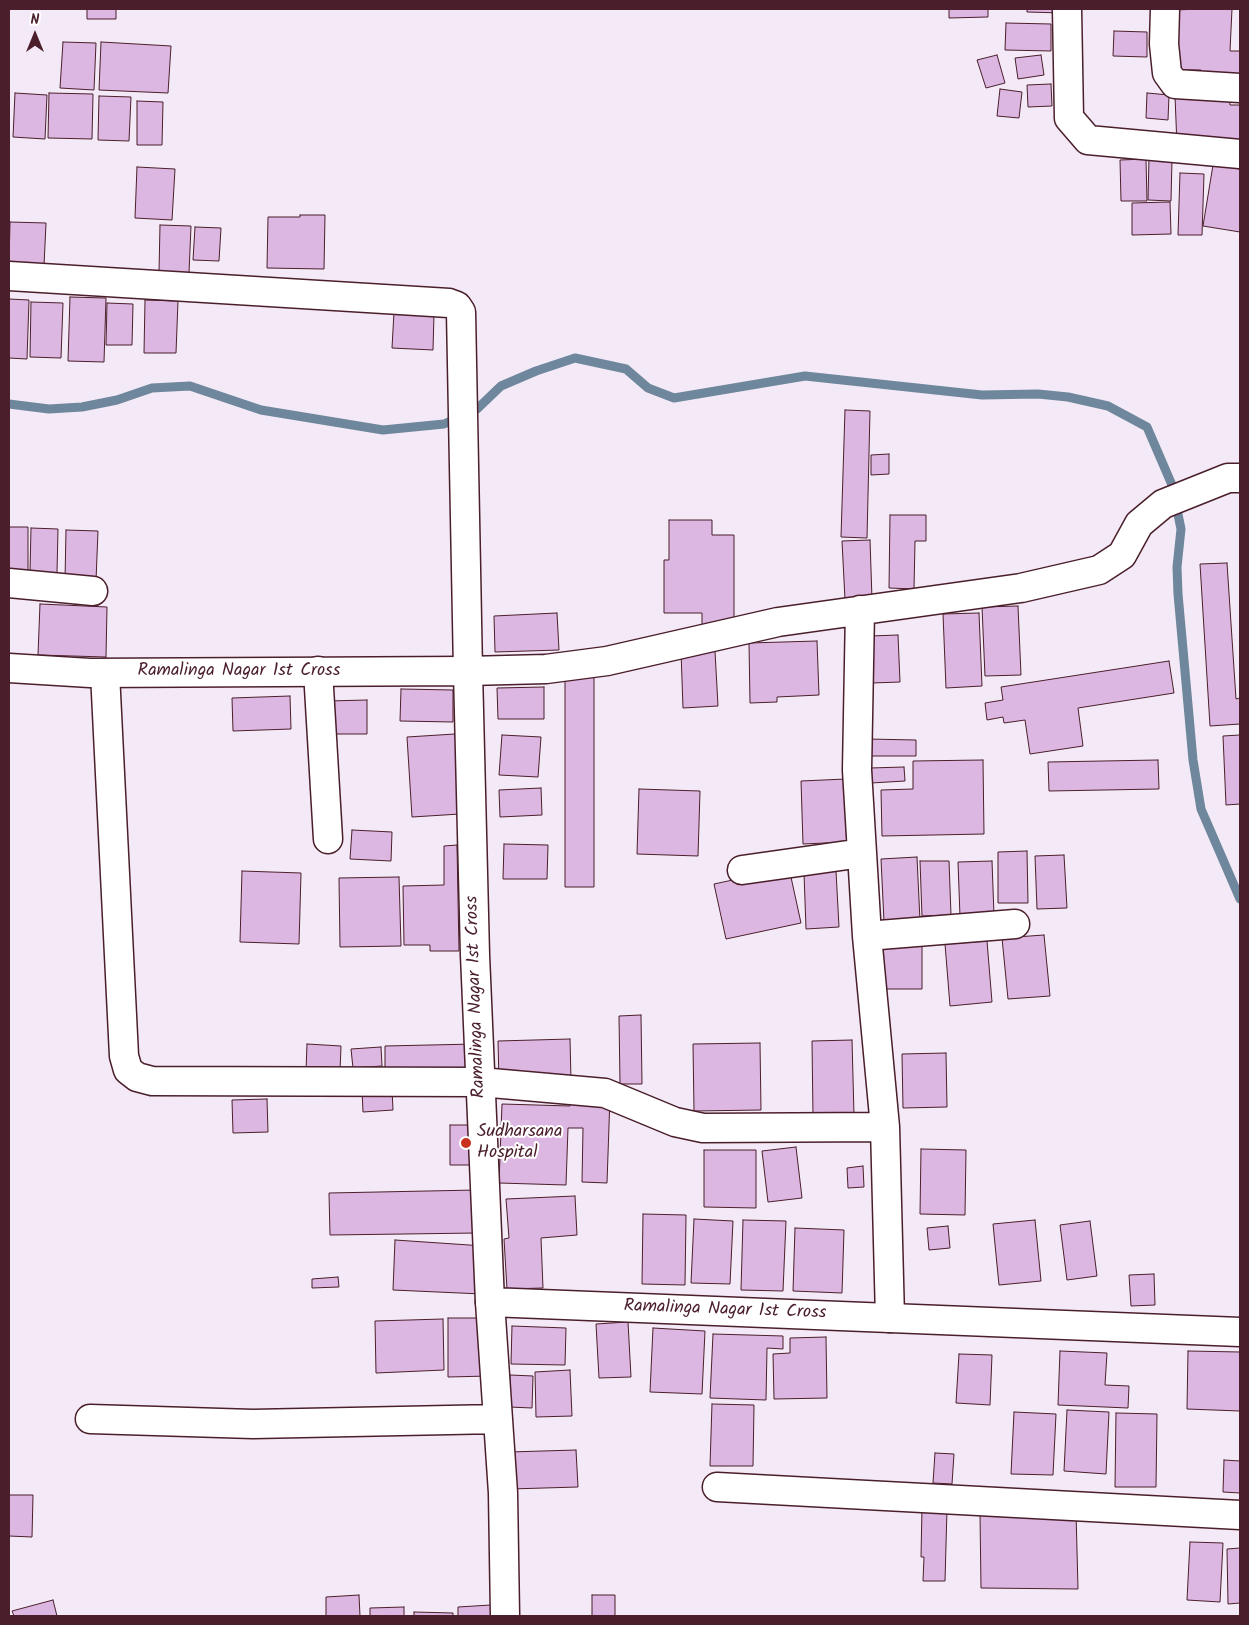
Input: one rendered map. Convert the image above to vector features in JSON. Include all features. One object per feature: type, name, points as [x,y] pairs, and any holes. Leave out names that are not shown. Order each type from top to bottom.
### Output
[{"type":"street","points":[[1067,9],[1069,118],[1088,140],[1240,154]]},
{"type":"street","points":[[1165,9],[1164,44],[1167,73],[1175,84],[1240,88]]},
{"type":"street","points":[[9,276],[449,303],[457,306],[461,312],[465,438],[468,671],[546,670],[607,661],[778,622],[1021,588],[1099,570],[1122,555],[1139,524],[1163,504],[1192,490],[1228,478],[1240,478]]},
{"type":"street","points":[[9,583],[93,591]]},
{"type":"street","points":[[860,610],[857,770],[867,936],[885,1127],[890,1318]]},
{"type":"street","name":"Ramalinga Nagar 1st Cross","points":[[9,668],[105,673],[468,671],[480,1082],[490,1302],[1240,1332]]},
{"type":"street","points":[[318,671],[328,839]]},
{"type":"street","points":[[105,673],[124,1056],[128,1070],[137,1077],[152,1081],[480,1082],[605,1093],[675,1122],[703,1128],[885,1127]]},
{"type":"street","points":[[742,870],[862,853]]},
{"type":"street","points":[[867,936],[1015,924]]},
{"type":"street","points":[[490,1302],[503,1494],[505,1616]]},
{"type":"street","points":[[90,1418],[253,1424],[498,1418]]},
{"type":"street","points":[[717,1486],[1240,1515]]},
{"type":"building","points":[[87,9],[116,9],[116,19],[87,19]]},
{"type":"building","points":[[949,9],[988,9],[988,17],[949,18]]},
{"type":"building","points":[[1027,9],[1062,9],[1062,13],[1027,12]]},
{"type":"building","points":[[1232,9],[1230,51],[1240,51],[1240,81],[1201,81],[1201,70],[1173,70],[1173,10]]},
{"type":"building","points":[[1006,23],[1051,24],[1051,51],[1005,50]]},
{"type":"building","points":[[1114,31],[1147,32],[1147,57],[1113,56]]},
{"type":"building","points":[[63,42],[96,43],[94,90],[60,88]]},
{"type":"building","points":[[101,42],[171,46],[168,93],[99,90]]},
{"type":"building","points":[[997,55],[1005,83],[986,88],[977,60]]},
{"type":"building","points":[[1041,55],[1044,75],[1018,79],[1015,58]]},
{"type":"building","points":[[1051,84],[1052,106],[1028,107],[1027,85]]},
{"type":"building","points":[[1000,89],[1022,92],[1019,118],[997,116]]},
{"type":"building","points":[[15,93],[47,95],[45,139],[13,137]]},
{"type":"building","points":[[49,93],[93,94],[92,139],[48,138]]},
{"type":"building","points":[[1147,93],[1169,95],[1168,120],[1146,118]]},
{"type":"building","points":[[1229,94],[1230,105],[1240,105],[1240,144],[1177,146],[1175,96]]},
{"type":"building","points":[[99,96],[131,97],[129,141],[98,140]]},
{"type":"building","points":[[137,101],[163,102],[162,145],[137,145]]},
{"type":"building","points":[[1149,158],[1172,159],[1171,201],[1148,200]]},
{"type":"building","points":[[1146,159],[1147,201],[1121,201],[1120,160]]},
{"type":"building","points":[[1213,165],[1240,169],[1240,232],[1203,226]]},
{"type":"building","points":[[137,167],[175,169],[172,220],[135,218]]},
{"type":"building","points":[[1180,173],[1204,174],[1202,235],[1178,235]]},
{"type":"building","points":[[1170,202],[1171,234],[1132,235],[1132,203]]},
{"type":"building","points":[[300,215],[325,215],[324,269],[267,268],[268,217],[300,217]]},
{"type":"building","points":[[10,222],[46,223],[44,266],[9,265]]},
{"type":"building","points":[[160,225],[191,226],[189,273],[159,272]]},
{"type":"building","points":[[195,227],[221,228],[219,261],[193,260]]},
{"type":"building","points":[[70,297],[106,298],[104,362],[68,361]]},
{"type":"building","points":[[9,299],[29,300],[27,359],[9,358]]},
{"type":"building","points":[[145,300],[178,301],[176,353],[144,353]]},
{"type":"building","points":[[31,302],[63,303],[61,358],[30,357]]},
{"type":"building","points":[[107,303],[133,304],[132,345],[106,345]]},
{"type":"building","points":[[394,312],[434,314],[433,350],[392,348]]},
{"type":"building","points":[[845,410],[870,411],[867,538],[841,537]]},
{"type":"building","points":[[889,454],[889,474],[871,475],[871,455]]},
{"type":"building","points":[[890,515],[926,515],[926,541],[915,541],[914,589],[889,588]]},
{"type":"building","points":[[669,520],[712,520],[712,535],[734,535],[734,626],[702,626],[702,613],[664,613],[664,560],[669,560]]},
{"type":"building","points":[[9,527],[28,527],[28,576],[9,575]]},
{"type":"building","points":[[31,528],[58,529],[57,573],[30,572]]},
{"type":"building","points":[[66,530],[98,531],[96,581],[65,580]]},
{"type":"building","points":[[870,540],[872,599],[845,600],[842,541]]},
{"type":"building","points":[[1227,563],[1236,699],[1240,698],[1240,724],[1210,726],[1200,564]]},
{"type":"building","points":[[40,604],[107,607],[106,657],[38,655]]},
{"type":"building","points":[[1018,606],[1021,675],[985,676],[982,607]]},
{"type":"building","points":[[557,613],[559,650],[495,652],[494,616]]},
{"type":"building","points":[[979,613],[982,686],[946,688],[943,614]]},
{"type":"building","points":[[898,635],[900,682],[872,683],[870,636]]},
{"type":"building","points":[[817,641],[819,695],[777,697],[777,702],[750,703],[749,643]]},
{"type":"building","points":[[715,651],[718,706],[683,708],[681,652]]},
{"type":"building","points":[[1169,661],[1174,693],[1078,708],[1083,746],[1030,754],[1025,720],[1004,723],[1003,717],[987,720],[985,703],[1003,700],[1001,687]]},
{"type":"building","points":[[565,668],[594,668],[594,887],[565,887]]},
{"type":"building","points":[[544,687],[544,719],[498,719],[497,688]]},
{"type":"building","points":[[401,689],[453,690],[453,722],[400,721]]},
{"type":"building","points":[[290,696],[291,729],[233,731],[232,698]]},
{"type":"building","points":[[367,700],[367,734],[328,734],[328,701]]},
{"type":"building","points":[[455,734],[460,814],[412,817],[407,737]]},
{"type":"building","points":[[502,735],[541,737],[538,777],[499,775]]},
{"type":"building","points":[[1240,735],[1240,804],[1226,805],[1223,736]]},
{"type":"building","points":[[867,739],[916,740],[916,756],[867,756]]},
{"type":"building","points":[[983,760],[984,834],[882,836],[881,790],[913,789],[913,761]]},
{"type":"building","points":[[1158,760],[1159,789],[1049,791],[1048,762]]},
{"type":"building","points":[[904,767],[905,781],[871,783],[870,768]]},
{"type":"building","points":[[846,779],[848,842],[803,844],[801,781]]},
{"type":"building","points":[[541,788],[542,815],[500,817],[499,790]]},
{"type":"building","points":[[639,789],[700,791],[698,856],[637,854]]},
{"type":"building","points":[[352,830],[392,832],[391,861],[350,859]]},
{"type":"building","points":[[504,844],[548,845],[547,879],[503,879]]},
{"type":"building","points":[[457,845],[459,951],[430,951],[430,945],[404,945],[403,886],[444,885],[444,846]]},
{"type":"building","points":[[1027,851],[1028,903],[998,903],[998,852]]},
{"type":"building","points":[[1064,855],[1067,908],[1037,909],[1035,856]]},
{"type":"building","points":[[917,857],[920,921],[884,922],[881,859]]},
{"type":"building","points":[[920,861],[949,861],[951,915],[922,916]]},
{"type":"building","points":[[992,861],[994,915],[960,917],[958,862]]},
{"type":"building","points":[[789,868],[801,923],[726,939],[714,884]]},
{"type":"building","points":[[242,871],[301,873],[299,944],[240,942]]},
{"type":"building","points":[[836,871],[839,927],[806,929],[804,873]]},
{"type":"building","points":[[399,877],[401,946],[340,947],[339,878]]},
{"type":"building","points":[[1044,935],[1050,996],[1008,999],[1002,938]]},
{"type":"building","points":[[987,941],[992,1002],[950,1006],[945,944]]},
{"type":"building","points":[[922,944],[922,989],[881,989],[880,945]]},
{"type":"building","points":[[641,1015],[642,1084],[620,1084],[619,1016]]},
{"type":"building","points":[[570,1039],[571,1080],[499,1082],[498,1041]]},
{"type":"building","points":[[852,1040],[854,1115],[813,1116],[812,1041]]},
{"type":"building","points":[[760,1043],[761,1110],[694,1111],[693,1044]]},
{"type":"building","points":[[307,1044],[341,1046],[340,1072],[306,1071]]},
{"type":"building","points":[[475,1044],[475,1077],[385,1078],[385,1046]]},
{"type":"building","points":[[381,1047],[382,1066],[353,1068],[351,1049]]},
{"type":"building","points":[[946,1053],[947,1107],[903,1108],[902,1054]]},
{"type":"building","points":[[392,1089],[393,1110],[363,1112],[362,1090]]},
{"type":"building","points":[[571,1095],[610,1097],[607,1183],[582,1182],[583,1128],[568,1128],[566,1185],[499,1183],[502,1104],[570,1106]]},
{"type":"building","points":[[267,1099],[268,1132],[233,1133],[232,1100]]},
{"type":"building","points":[[450,1125],[480,1125],[480,1165],[450,1165]]},
{"type":"building","points":[[796,1147],[802,1198],[768,1202],[762,1151]]},
{"type":"building","points":[[921,1149],[966,1150],[965,1215],[920,1214]]},
{"type":"building","points":[[704,1150],[756,1150],[756,1208],[704,1207]]},
{"type":"building","points":[[863,1166],[864,1187],[848,1188],[847,1168]]},
{"type":"building","points":[[477,1190],[477,1233],[330,1235],[329,1193]]},
{"type":"building","points":[[575,1196],[577,1235],[541,1238],[543,1288],[507,1289],[504,1239],[509,1238],[506,1199]]},
{"type":"building","points":[[643,1214],[686,1215],[685,1285],[642,1284]]},
{"type":"building","points":[[694,1219],[733,1221],[730,1284],[691,1283]]},
{"type":"building","points":[[743,1220],[786,1221],[783,1291],[741,1290]]},
{"type":"building","points":[[1035,1220],[1041,1281],[999,1285],[993,1224]]},
{"type":"building","points":[[1090,1221],[1097,1276],[1067,1280],[1060,1225]]},
{"type":"building","points":[[948,1226],[950,1248],[929,1250],[927,1228]]},
{"type":"building","points":[[795,1228],[844,1230],[842,1293],[793,1291]]},
{"type":"building","points":[[395,1240],[484,1246],[482,1294],[393,1290]]},
{"type":"building","points":[[1154,1274],[1155,1305],[1131,1306],[1129,1275]]},
{"type":"building","points":[[338,1277],[339,1287],[312,1288],[312,1279]]},
{"type":"building","points":[[448,1318],[488,1318],[489,1376],[448,1377]]},
{"type":"building","points":[[443,1319],[444,1370],[376,1373],[375,1321]]},
{"type":"building","points":[[628,1322],[631,1377],[599,1378],[596,1324]]},
{"type":"building","points":[[512,1326],[566,1328],[565,1365],[511,1364]]},
{"type":"building","points":[[653,1328],[705,1331],[702,1394],[650,1392]]},
{"type":"building","points":[[713,1334],[783,1336],[783,1349],[767,1348],[766,1400],[710,1398]]},
{"type":"building","points":[[826,1337],[827,1398],[774,1399],[773,1354],[790,1353],[790,1338]]},
{"type":"building","points":[[1060,1351],[1107,1353],[1105,1385],[1129,1386],[1128,1408],[1058,1405]]},
{"type":"building","points":[[1188,1351],[1240,1352],[1240,1411],[1187,1409]]},
{"type":"building","points":[[959,1354],[992,1355],[990,1405],[956,1403]]},
{"type":"building","points":[[570,1370],[572,1416],[536,1417],[535,1372]]},
{"type":"building","points":[[510,1375],[533,1376],[532,1408],[509,1407]]},
{"type":"building","points":[[712,1404],[754,1405],[753,1466],[710,1466]]},
{"type":"building","points":[[1067,1410],[1109,1412],[1106,1474],[1064,1471]]},
{"type":"building","points":[[1014,1412],[1056,1414],[1053,1475],[1011,1474]]},
{"type":"building","points":[[1116,1413],[1157,1414],[1156,1487],[1115,1487]]},
{"type":"building","points":[[576,1450],[578,1487],[510,1489],[509,1452]]},
{"type":"building","points":[[935,1453],[954,1454],[952,1484],[933,1483]]},
{"type":"building","points":[[1224,1460],[1240,1461],[1240,1493],[1223,1492]]},
{"type":"building","points":[[9,1495],[33,1495],[32,1537],[9,1536]]},
{"type":"building","points":[[922,1508],[947,1509],[945,1581],[923,1581],[924,1557],[921,1557]]},
{"type":"building","points":[[1076,1512],[1078,1589],[981,1588],[980,1514]]},
{"type":"building","points":[[1190,1542],[1223,1543],[1220,1602],[1187,1600]]},
{"type":"building","points":[[1240,1548],[1240,1603],[1228,1604],[1227,1549]]},
{"type":"building","points":[[359,1595],[360,1616],[326,1616],[326,1597]]},
{"type":"building","points":[[592,1595],[615,1595],[615,1616],[592,1616]]},
{"type":"building","points":[[53,1600],[57,1616],[14,1616],[12,1611]]},
{"type":"building","points":[[491,1605],[491,1616],[458,1616],[458,1607]]},
{"type":"building","points":[[404,1607],[404,1616],[370,1616],[370,1608]]},
{"type":"building","points":[[414,1612],[453,1613],[453,1616],[414,1616]]},
{"type":"waterway","points":[[9,404],[49,409],[82,407],[117,400],[152,388],[190,386],[261,410],[383,430],[444,424],[477,409],[501,386],[536,371],[575,358],[626,369],[648,388],[674,398],[805,376],[982,395],[1038,394],[1068,397],[1108,406],[1147,427],[1172,485],[1181,529],[1177,567],[1178,594],[1193,760],[1201,809],[1240,899]]},
{"type":"place","name":"Sudharsana Hospital","points":[[466,1143]]}]
